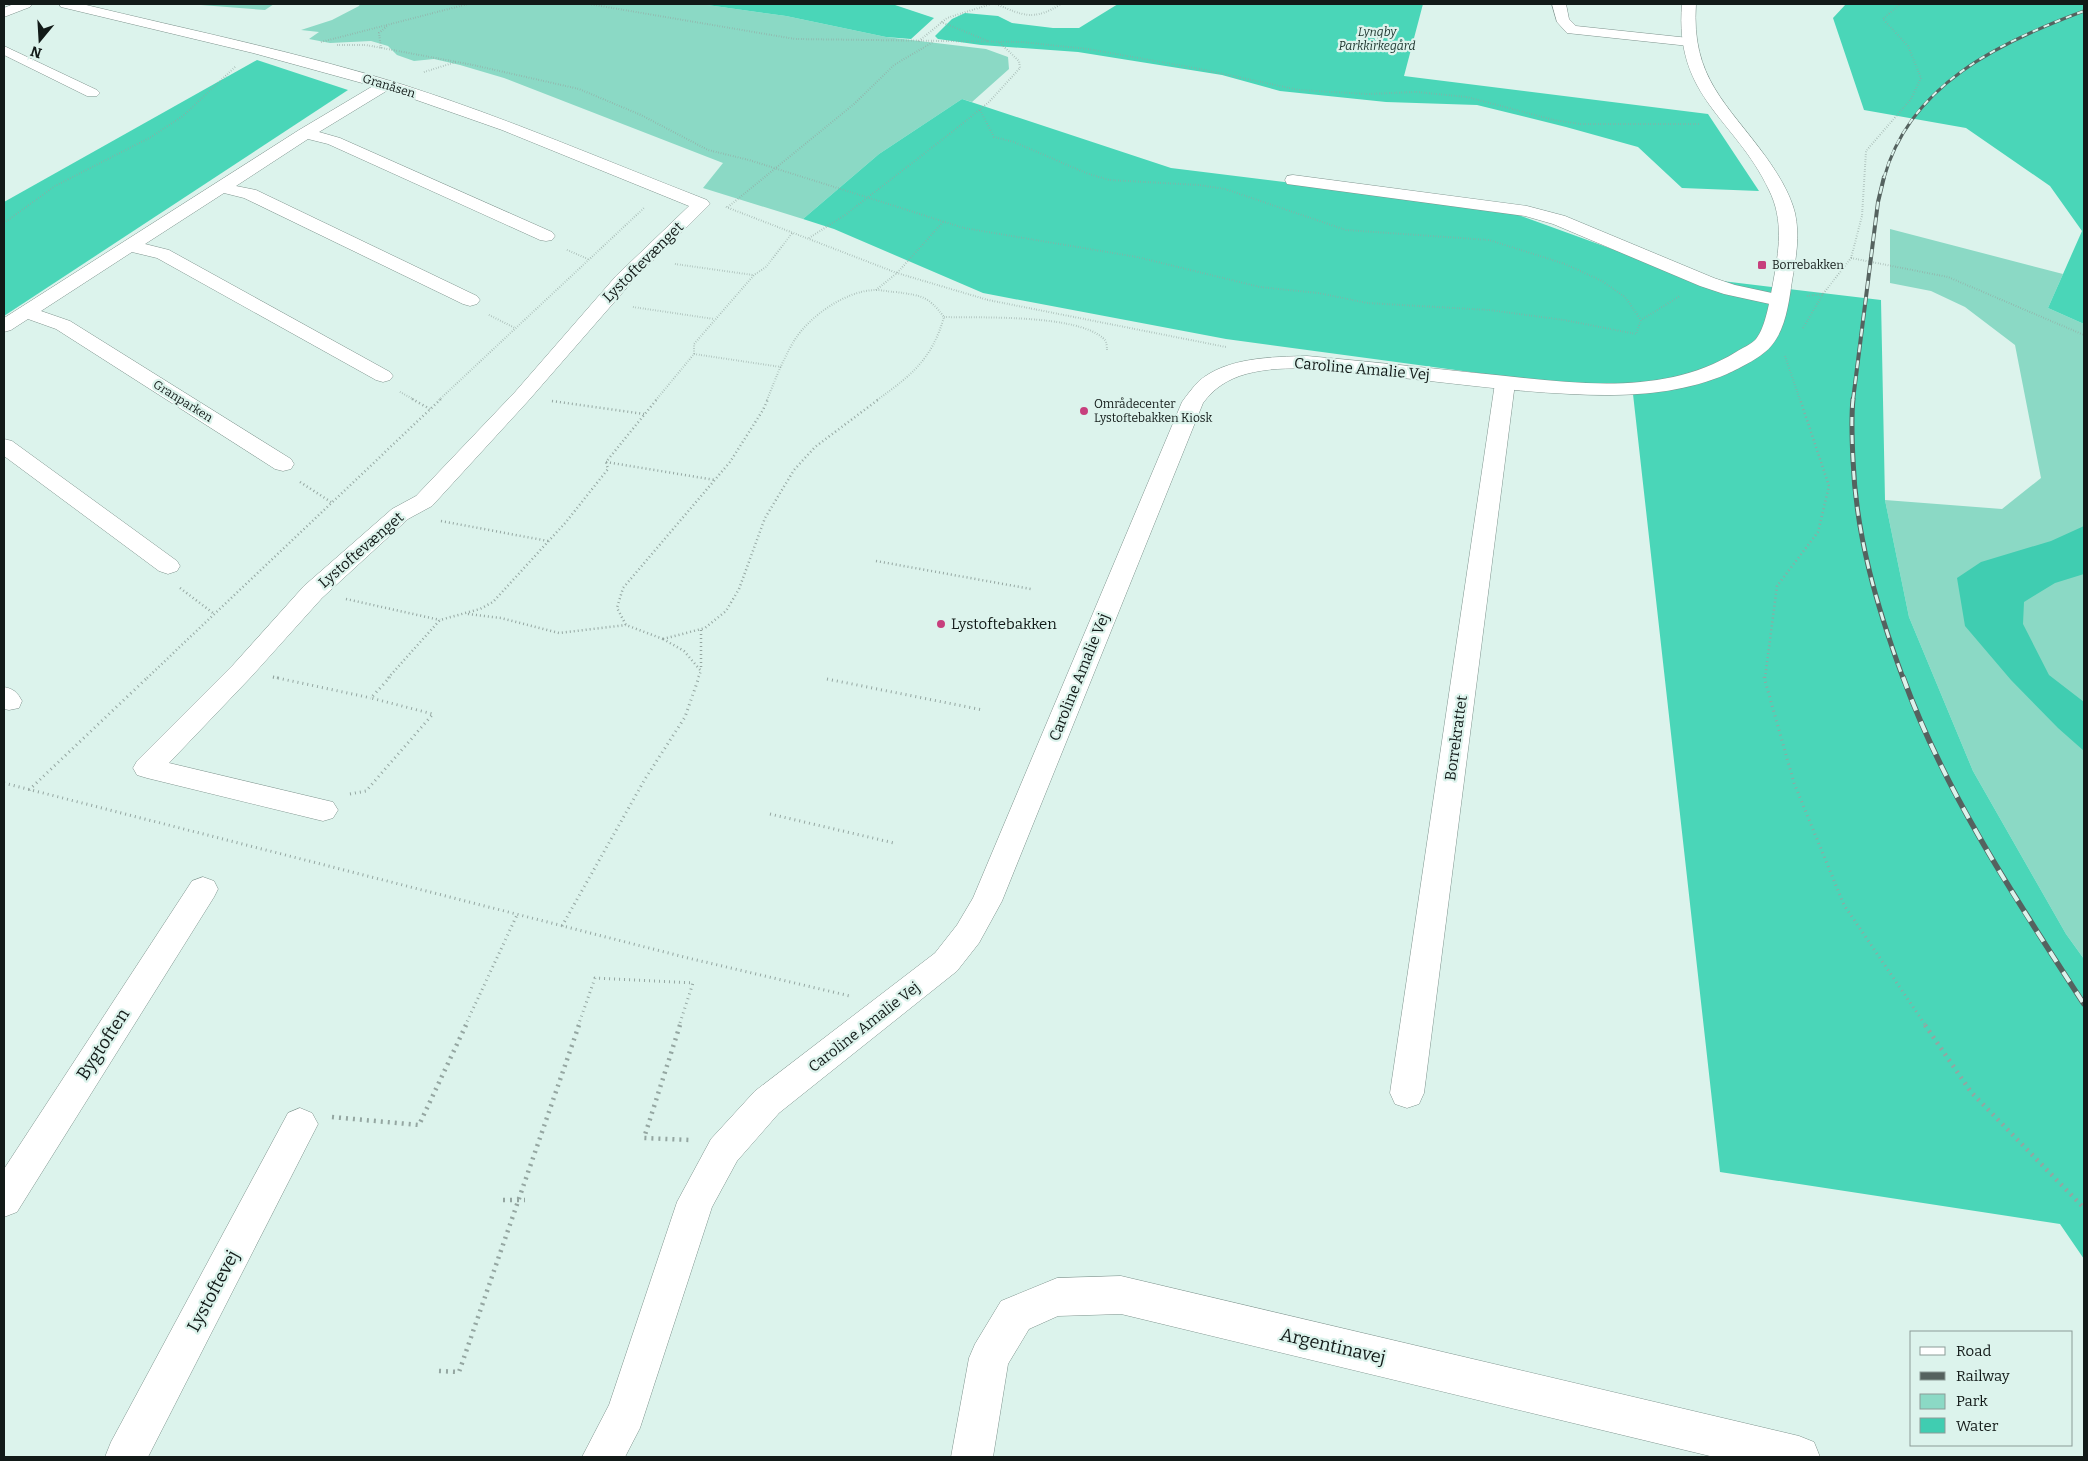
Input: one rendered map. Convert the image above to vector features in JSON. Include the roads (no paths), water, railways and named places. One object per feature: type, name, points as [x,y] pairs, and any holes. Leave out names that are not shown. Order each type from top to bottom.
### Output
[{"type":"street","points":[[4,13],[25,4]]},
{"type":"street","name":"Granåsen","points":[[66,4],[290,58],[386,85],[444,104],[662,189],[710,204]]},
{"type":"street","points":[[1559,4],[1561,19],[1566,27],[1572,30],[1689,42]]},
{"type":"street","name":"Caroline Amalie Vej","points":[[604,1457],[626,1414],[695,1202],[724,1150],[767,1102],[946,962],[968,934],[987,901],[1193,402],[1210,382],[1233,371],[1263,363],[1307,362],[1505,383],[1610,390],[1658,387],[1703,376],[1731,366],[1765,342],[1779,300],[1789,242],[1789,222],[1778,190],[1760,161],[1709,96],[1699,74],[1689,42],[1689,4]]},
{"type":"street","points":[[4,50],[92,93]]},
{"type":"street","points":[[4,326],[305,133],[386,85]]},
{"type":"street","points":[[305,133],[334,141],[546,236]]},
{"type":"street","points":[[1293,180],[1528,211],[1559,220],[1704,281],[1731,290],[1779,300]]},
{"type":"street","points":[[220,187],[250,194],[470,300]]},
{"type":"street","name":"Lystoftevænget","points":[[323,810],[147,768],[242,671],[313,592],[400,514],[424,501],[522,396],[602,302],[644,260],[710,204]]},
{"type":"street","points":[[129,246],[162,254],[383,376]]},
{"type":"street","name":"Granparken","points":[[25,312],[63,325],[283,464]]},
{"type":"street","name":"Borrekrattet","points":[[1407,1093],[1505,383]]},
{"type":"street","points":[[4,446],[168,566]]},
{"type":"street","name":"Bygtoften","points":[[4,1200],[203,889]]},
{"type":"street","name":"Lystoftevej","points":[[126,1457],[300,1124]]},
{"type":"street","name":"Argentinavej","points":[[972,1457],[989,1358],[1015,1315],[1056,1297],[1120,1295],[1799,1457]]},
{"type":"water","points":[[2084,526],[2084,574],[2055,583],[2024,602],[2023,624],[2049,675],[2084,702],[2084,751],[2058,728],[2011,680],[1965,626],[1957,578],[1981,562],[2051,541]]},
{"type":"railway","points":[[1884,178],[1896,145],[1914,117],[1936,92],[1962,71],[1990,53],[2052,23],[2084,11]]},
{"type":"railway","points":[[1853,400],[1878,202],[1884,177]]},
{"type":"railway","points":[[1853,399],[1852,437],[1855,488],[1863,544],[1885,625],[1903,678]]},
{"type":"railway","points":[[1903,677],[1920,720],[1961,804],[2008,886],[2084,1004]]},
{"type":"place","name":"Borrebakken","points":[[1762,265]]},
{"type":"place","name":"Områdecenter Lystoftebakken Kiosk","points":[[1084,411]]},
{"type":"place","name":"Lystoftebakken","points":[[941,624]]},
{"type":"park label","name":"Lyngby Parkkirkegård","points":[[1377,39]]}]
